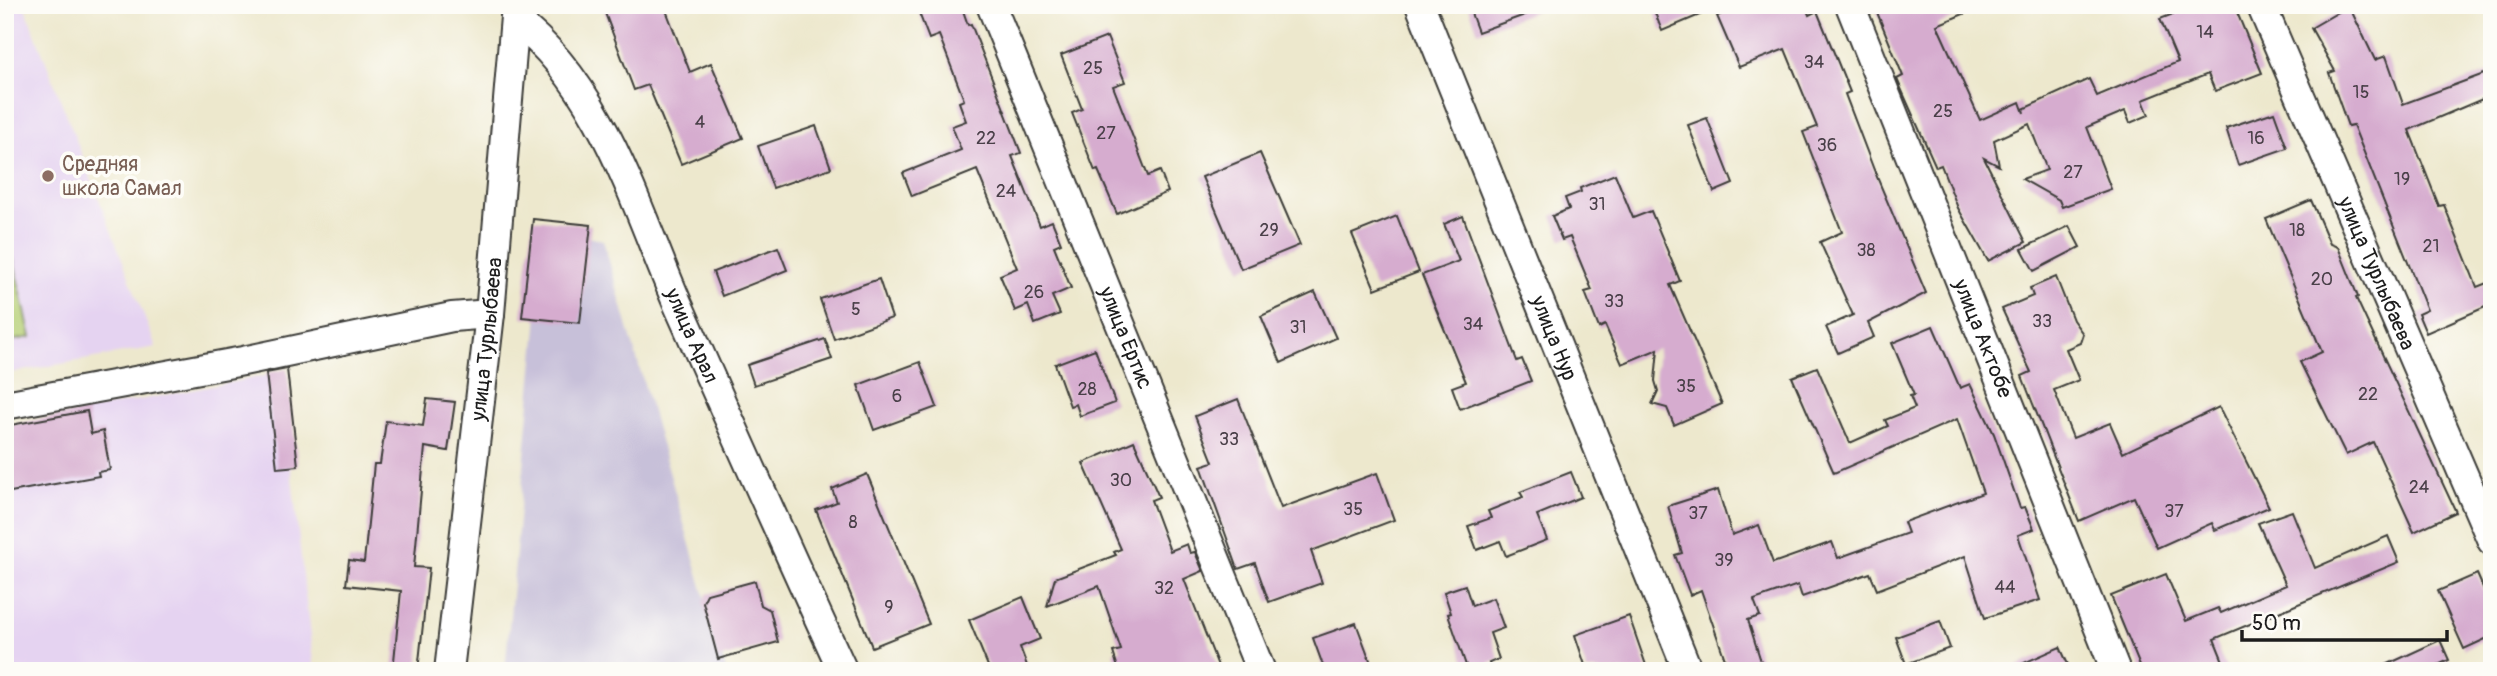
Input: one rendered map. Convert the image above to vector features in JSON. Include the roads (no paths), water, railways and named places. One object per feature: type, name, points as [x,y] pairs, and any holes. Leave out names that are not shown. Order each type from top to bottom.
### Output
[{"type":"street","name":"улица Ертис","points":[[991,5],[1261,671]]},
{"type":"street","name":"улица Нур","points":[[1420,5],[1688,671]]},
{"type":"street","name":"улица Актобе","points":[[1850,5],[2116,671]]},
{"type":"street","name":"улица Турлыбаева","points":[[2260,5],[2492,541]]},
{"type":"street","name":"улица Турлыбаева","points":[[449,671],[490,314],[516,13]]},
{"type":"street","name":"улица Арал","points":[[516,13],[586,97],[600,120],[647,234],[843,671]]},
{"type":"street","points":[[5,405],[243,361],[452,317],[490,314]]},
{"type":"place","name":"Средняя школа Самал","points":[[48,176]]}]
